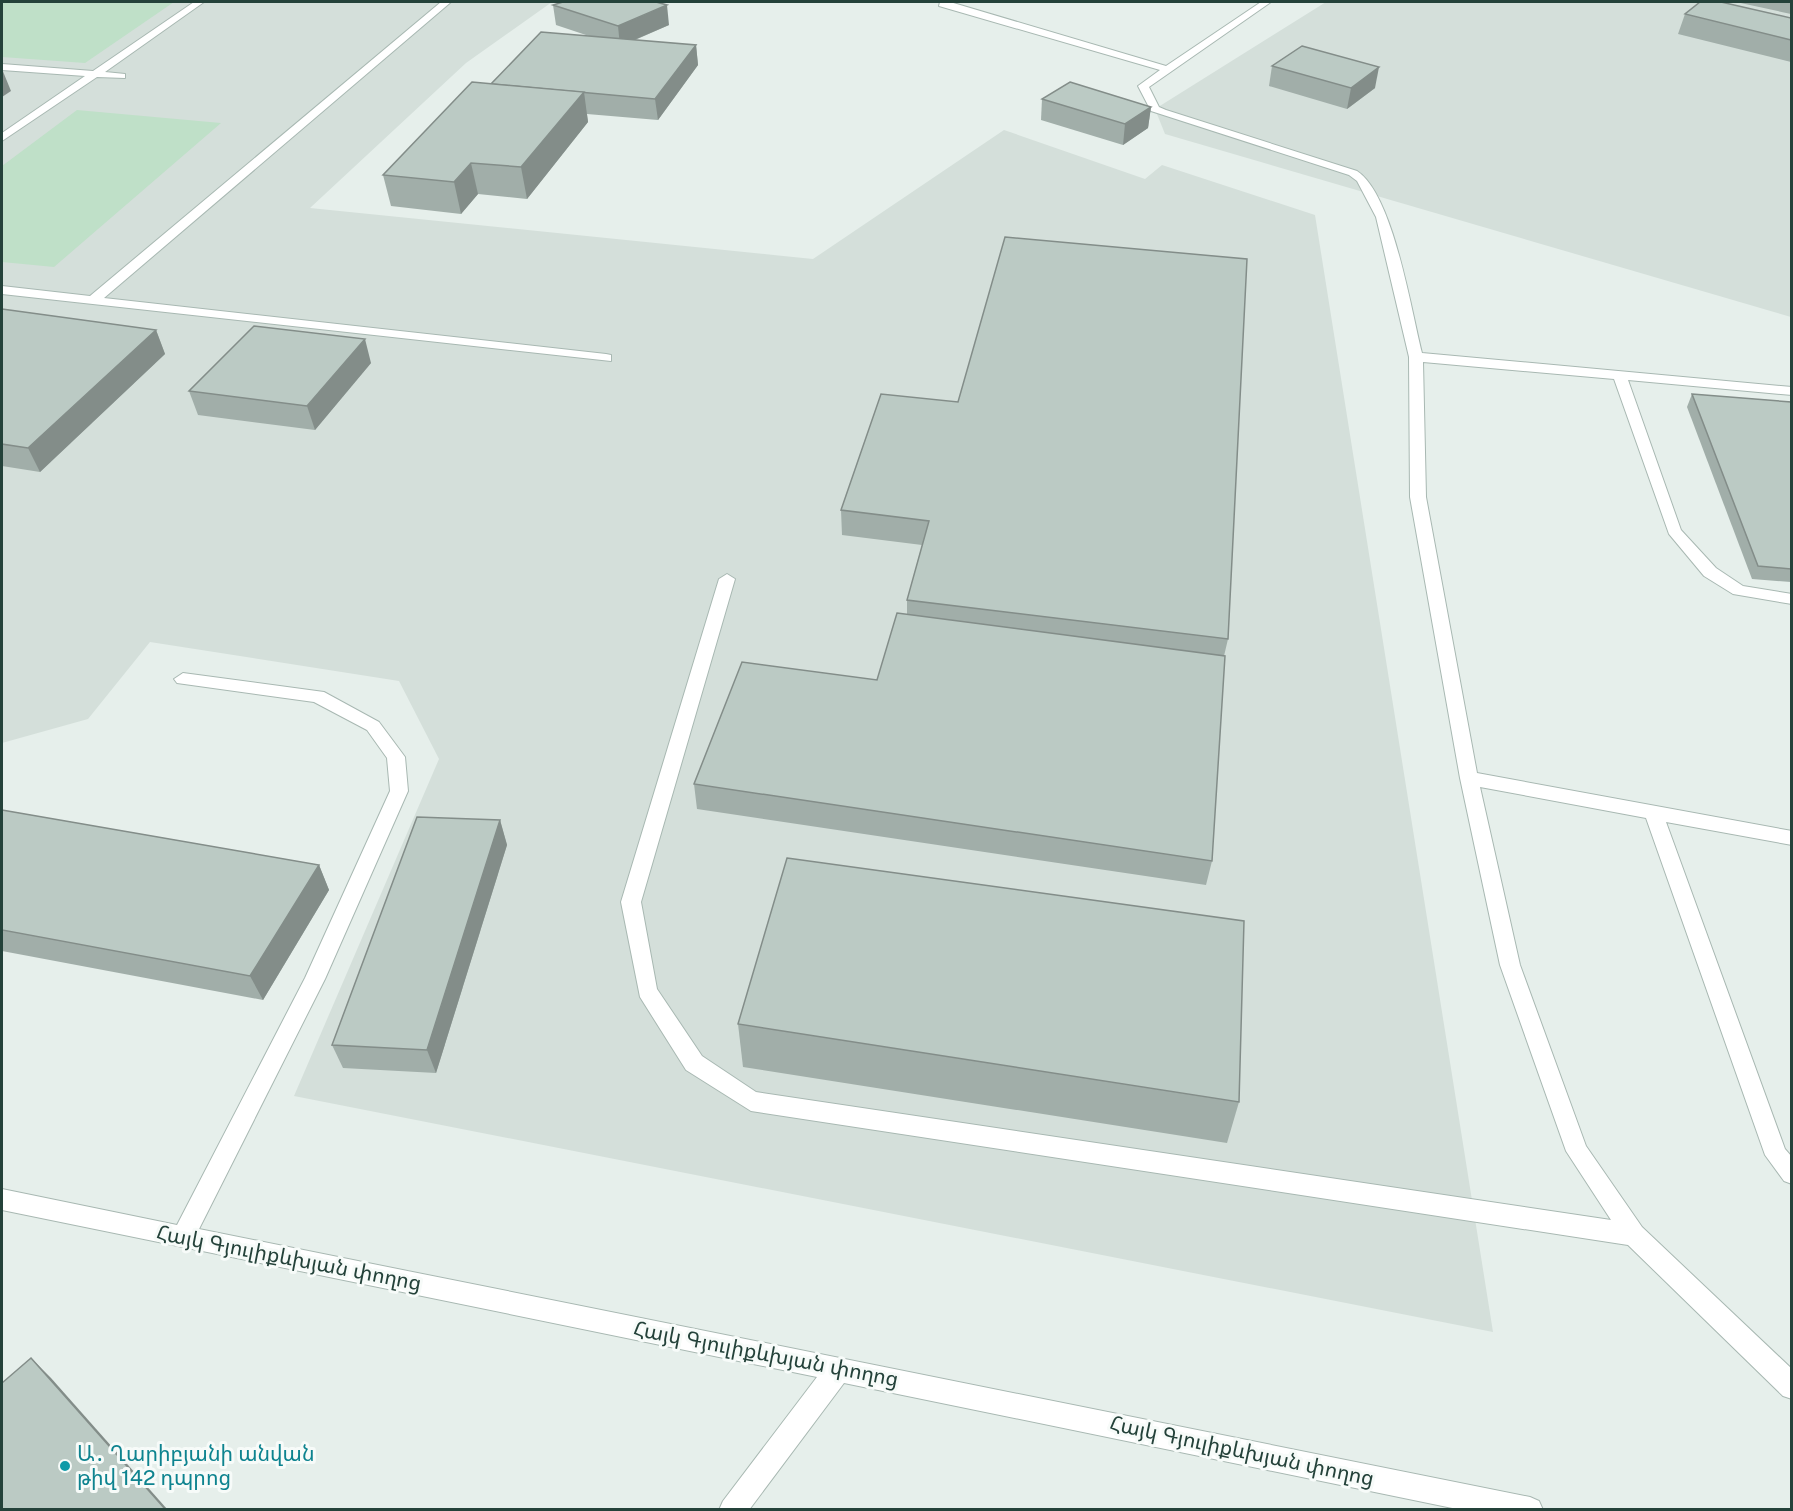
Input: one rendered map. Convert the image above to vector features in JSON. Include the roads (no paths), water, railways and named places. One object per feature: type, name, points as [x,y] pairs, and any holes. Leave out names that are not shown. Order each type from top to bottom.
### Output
[{"type":"street","points":[[2,138],[199,2]]},
{"type":"street","points":[[93,300],[446,2]]},
{"type":"street","points":[[941,2],[1167,69]]},
{"type":"street","points":[[1267,2],[1143,86],[1155,109],[1332,164],[1362,179],[1382,217],[1416,357],[1418,497],[1469,778],[1510,965],[1577,1151],[1634,1235],[1791,1387]]},
{"type":"street","points":[[2,67],[121,76]]},
{"type":"street","points":[[2,290],[606,358]]},
{"type":"street","points":[[1416,357],[1791,391]]},
{"type":"street","points":[[1619,375],[1674,531],[1710,572],[1739,590],[1791,599]]},
{"type":"street","points":[[727,579],[631,902],[647,991],[694,1063],[751,1101],[1634,1235]]},
{"type":"street","points":[[183,679],[318,696],[373,726],[396,757],[399,791],[315,979],[183,1237]]},
{"type":"street","points":[[1469,778],[1791,838]]},
{"type":"street","points":[[1654,813],[1776,1155],[1791,1174]]},
{"type":"street","name":"Հայկ Գյուլիքևխյան փողոց","points":[[2,1200],[1530,1509]]},
{"type":"street","points":[[732,1509],[839,1369]]},
{"type":"place","name":"Ա․ Ղարիբյանի անվան թիվ 142 դպրոց","points":[[65,1466]]}]
